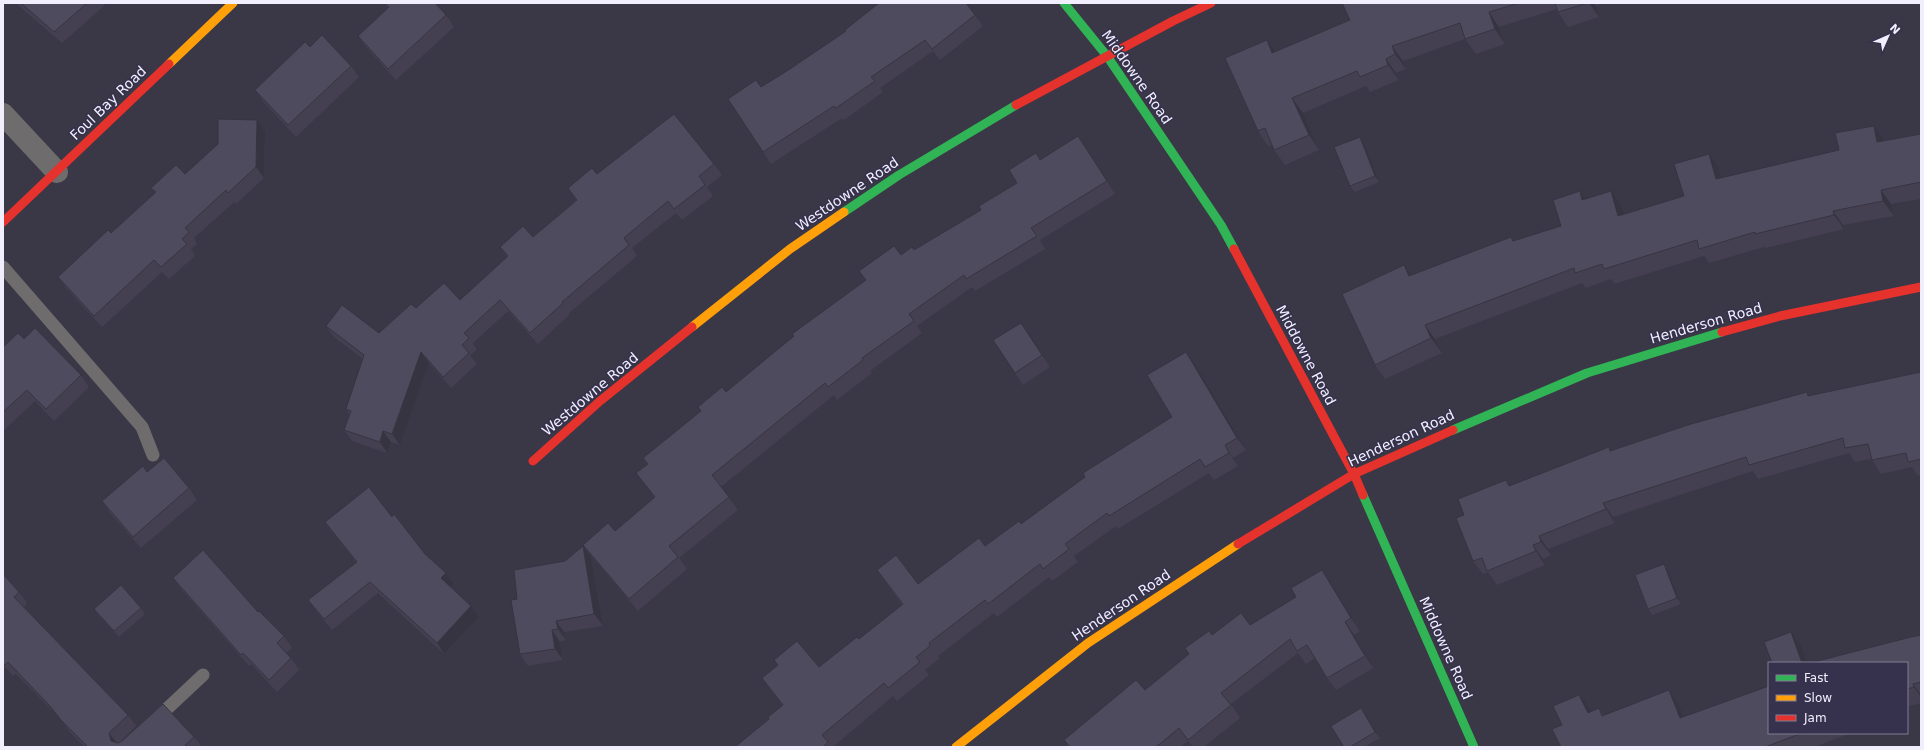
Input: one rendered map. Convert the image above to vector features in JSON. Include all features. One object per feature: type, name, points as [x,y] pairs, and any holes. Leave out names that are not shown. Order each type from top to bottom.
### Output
[{"type":"street","name":"Foul Bay Road","points":[[3,222],[233,3]]},
{"type":"street","name":"Middowne Road","points":[[1064,3],[1107,56],[1221,225],[1354,474],[1474,747]]},
{"type":"street","name":"Westdowne Road","points":[[533,461],[600,401],[790,249],[899,176],[1037,92],[1211,3]]},
{"type":"street","points":[[3,114],[56,172]]},
{"type":"street","name":"Henderson Road","points":[[956,747],[1088,643],[1213,559],[1354,474],[1494,411],[1587,373],[1691,340],[1780,316],[1921,286]]},
{"type":"lane","points":[[3,267],[142,427],[153,455]]},
{"type":"lane","points":[[148,726],[203,675]]},
{"type":"building","points":[[21,3],[87,3],[54,32]]},
{"type":"building","points":[[385,3],[435,3],[446,15],[388,69],[358,36],[389,7]]},
{"type":"building","points":[[879,3],[966,3],[975,15],[932,49],[925,40],[871,77],[875,81],[836,108],[834,106],[763,152],[728,99],[756,80],[761,87],[790,69],[846,31],[845,30]]},
{"type":"building","points":[[1342,3],[1519,3],[1489,12],[1495,29],[1465,39],[1460,23],[1392,46],[1395,54],[1386,59],[1388,65],[1360,77],[1357,71],[1292,98],[1309,135],[1274,150],[1265,128],[1258,131],[1225,58],[1267,40],[1272,53],[1350,20]]},
{"type":"building","points":[[1555,3],[1587,3],[1558,12]]},
{"type":"building","points":[[322,35],[351,66],[288,125],[255,90],[305,42],[310,47]]},
{"type":"building","points":[[674,114],[714,164],[699,176],[705,185],[674,209],[668,201],[624,238],[629,245],[562,302],[563,303],[530,333],[500,300],[464,333],[469,338],[462,345],[469,353],[443,377],[421,352],[392,434],[383,431],[380,442],[344,430],[351,411],[346,409],[364,355],[326,326],[342,305],[379,333],[411,304],[416,308],[444,283],[460,300],[508,256],[500,247],[523,226],[533,237],[577,200],[568,188],[592,168],[597,174]]},
{"type":"building","points":[[218,119],[257,120],[256,167],[228,193],[226,190],[185,228],[189,232],[182,239],[187,244],[161,267],[154,260],[94,316],[58,277],[108,230],[111,233],[156,192],[151,188],[176,165],[185,174],[218,144]]},
{"type":"building","points":[[1874,126],[1877,142],[1921,134],[1921,182],[1881,190],[1883,201],[1833,211],[1834,215],[1755,234],[1755,232],[1699,249],[1697,240],[1604,269],[1602,264],[1575,273],[1574,268],[1425,325],[1431,338],[1375,365],[1342,294],[1404,265],[1409,276],[1511,237],[1513,241],[1561,226],[1553,200],[1580,191],[1582,200],[1611,191],[1618,216],[1684,196],[1674,164],[1709,154],[1716,179],[1839,150],[1835,133]]},
{"type":"building","points":[[1078,136],[1107,181],[1031,228],[1037,236],[966,279],[964,275],[909,314],[914,321],[862,358],[863,360],[828,387],[825,383],[712,475],[729,497],[669,546],[678,557],[629,599],[583,545],[608,523],[615,531],[655,497],[636,473],[648,464],[643,458],[701,411],[698,407],[722,387],[726,392],[794,336],[792,334],[866,280],[859,271],[894,246],[901,255],[912,247],[914,250],[981,210],[979,206],[1017,183],[1009,170],[1036,153],[1040,160]]},
{"type":"building","points":[[1360,137],[1375,176],[1350,186],[1334,147]]},
{"type":"building","points":[[1021,323],[1042,355],[1015,373],[993,340]]},
{"type":"building","points":[[35,328],[81,375],[46,409],[27,390],[3,412],[3,347],[18,333],[24,339]]},
{"type":"building","points":[[1186,352],[1237,438],[1225,445],[1229,453],[1205,467],[1200,459],[1109,516],[1107,513],[1065,544],[1069,549],[1043,569],[1040,564],[988,604],[985,600],[929,643],[930,646],[916,657],[920,662],[888,688],[884,683],[822,735],[828,742],[823,747],[735,747],[769,719],[768,717],[783,705],[762,678],[778,665],[774,660],[797,641],[819,667],[857,637],[859,639],[903,604],[877,570],[896,555],[918,584],[979,538],[985,546],[1019,521],[1021,524],[1085,477],[1083,473],[1172,417],[1147,375]]},
{"type":"building","points":[[1921,372],[1921,459],[1908,462],[1906,453],[1872,460],[1868,444],[1845,448],[1843,438],[1749,465],[1746,457],[1603,503],[1606,509],[1539,536],[1541,542],[1533,545],[1536,551],[1487,571],[1482,558],[1473,561],[1456,518],[1464,515],[1458,499],[1506,480],[1509,486],[1609,447],[1610,451],[1691,424],[1807,392],[1808,396]]},
{"type":"building","points":[[164,458],[189,488],[133,537],[102,501],[143,466],[147,472]]},
{"type":"building","points":[[369,487],[392,517],[394,514],[425,554],[446,573],[441,578],[471,606],[437,643],[370,582],[324,619],[308,600],[357,562],[325,522]]},
{"type":"building","points":[[583,546],[594,614],[556,621],[558,629],[552,630],[555,649],[520,654],[511,600],[517,599],[514,570],[565,561]]},
{"type":"building","points":[[203,550],[258,612],[259,611],[284,636],[277,643],[291,658],[269,680],[243,653],[241,655],[173,578]]},
{"type":"building","points":[[1664,564],[1677,598],[1648,609],[1635,575]]},
{"type":"building","points":[[1322,570],[1351,618],[1345,622],[1365,656],[1327,678],[1307,645],[1297,651],[1290,639],[1221,693],[1231,705],[1188,740],[1179,728],[1156,747],[1070,747],[1064,740],[1136,680],[1145,690],[1189,654],[1185,648],[1209,631],[1212,635],[1241,613],[1250,625],[1296,597],[1291,588]]},
{"type":"building","points":[[3,574],[19,592],[14,597],[128,715],[109,733],[111,741],[118,743],[122,741],[163,704],[194,737],[185,745],[187,747],[88,747],[8,662],[5,665],[3,662]]},
{"type":"building","points":[[121,585],[141,608],[114,631],[94,609]]},
{"type":"building","points":[[1791,632],[1802,662],[1772,662],[1764,642]]},
{"type":"building","points":[[1921,635],[1921,682],[1913,684],[1914,687],[1908,689],[1908,662],[1814,662]]},
{"type":"building","points":[[1768,686],[1768,734],[1799,734],[1765,747],[1561,747],[1552,729],[1562,725],[1553,706],[1579,695],[1588,713],[1599,708],[1602,716],[1669,690],[1680,718]]},
{"type":"building","points":[[1361,708],[1375,732],[1350,747],[1344,747],[1331,726]]},
{"type":"traffic: fast","points":[[1064,3],[1107,56],[1221,225],[1234,249]]},
{"type":"traffic: fast","points":[[844,212],[899,175],[1016,105]]},
{"type":"traffic: fast","points":[[1453,430],[1587,373],[1722,332]]},
{"type":"traffic: fast","points":[[1363,495],[1474,747]]},
{"type":"traffic: slow","points":[[169,64],[233,3]]},
{"type":"traffic: slow","points":[[692,327],[790,249],[844,212]]},
{"type":"traffic: slow","points":[[956,747],[1088,643],[1238,544]]},
{"type":"traffic: jam","points":[[1016,105],[1173,21],[1211,3]]},
{"type":"traffic: jam","points":[[3,222],[169,64]]},
{"type":"traffic: jam","points":[[1234,249],[1354,474],[1363,495]]},
{"type":"traffic: jam","points":[[1722,332],[1780,316],[1921,287]]},
{"type":"traffic: jam","points":[[533,461],[600,401],[692,327]]},
{"type":"traffic: jam","points":[[1238,544],[1354,474],[1453,430]]}]
